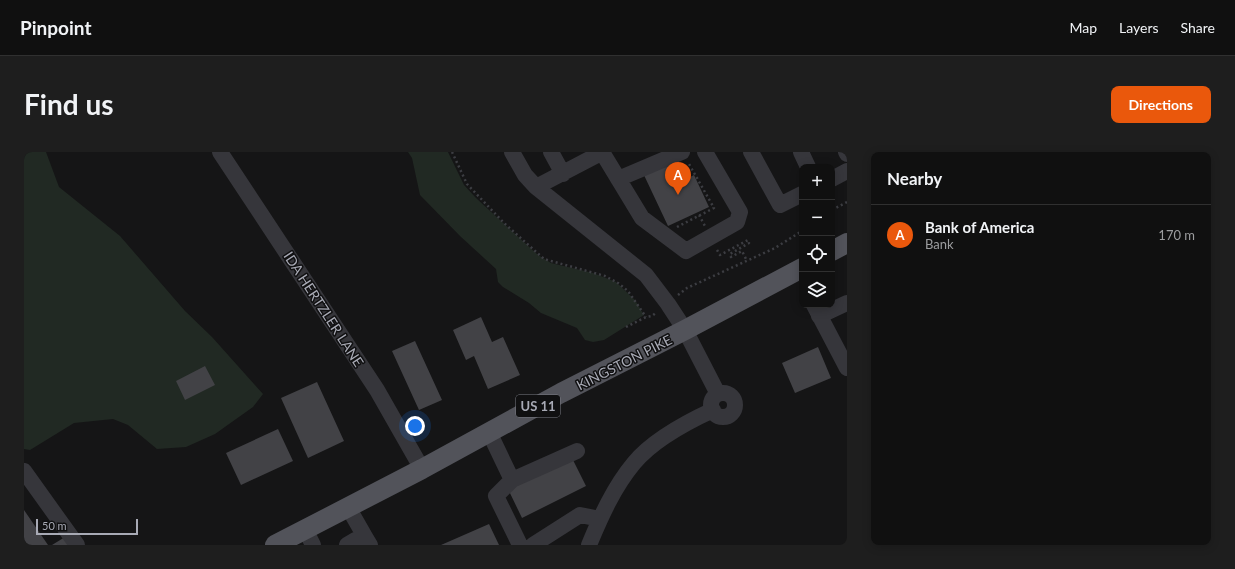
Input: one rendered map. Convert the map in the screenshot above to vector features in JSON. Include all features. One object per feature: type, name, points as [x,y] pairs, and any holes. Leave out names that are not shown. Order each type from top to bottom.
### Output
[{"type":"main road","points":[[835,249],[847,243]]},
{"type":"main road","name":"KINGSTON PIKE","points":[[275,545],[309,537],[348,507],[422,469],[561,393],[799,273]]},
{"type":"street","name":"IDA HERTZLER LANE","points":[[220,152],[377,390],[422,469]]},
{"type":"street","points":[[512,152],[525,175],[536,187],[646,276],[668,304],[685,330],[718,394]]},
{"type":"street","points":[[551,152],[563,174]]},
{"type":"street","points":[[536,187],[603,152],[642,218],[686,251],[737,222],[740,212],[705,152]]},
{"type":"street","points":[[618,179],[682,152]]},
{"type":"street","points":[[750,152],[780,205],[799,196]]},
{"type":"street","points":[[801,152],[807,164]]},
{"type":"street","points":[[835,177],[847,171]]},
{"type":"street","points":[[847,303],[817,310],[847,368]]},
{"type":"street","points":[[726,392],[735,399],[736,407],[732,414],[725,417],[716,415],[712,410],[712,400],[718,394],[726,392]]},
{"type":"street","points":[[589,545],[600,519],[615,491],[635,461],[684,424],[712,410]]},
{"type":"street","points":[[489,432],[512,480]]},
{"type":"street","points":[[520,545],[496,496],[512,480],[577,450]]},
{"type":"street","points":[[24,471],[77,545]]},
{"type":"street","points":[[347,545],[367,540],[348,507]]},
{"type":"street","points":[[533,545],[580,515],[600,519]]},
{"type":"path","points":[[452,152],[467,184],[504,223],[544,259],[605,276],[628,291],[646,317]]},
{"type":"path","points":[[663,234],[714,208],[682,152]]},
{"type":"path","points":[[835,208],[847,202]]},
{"type":"path","points":[[626,327],[646,317],[652,316],[687,288],[775,248],[799,233]]},
{"type":"shaded area","points":[[24,152],[46,152],[59,187],[120,236],[185,311],[212,337],[263,394],[253,407],[215,434],[186,447],[157,449],[128,425],[113,419],[74,423],[30,450],[24,449]]},
{"type":"shaded area","points":[[408,152],[448,152],[464,185],[538,255],[551,263],[593,273],[616,282],[635,300],[644,315],[604,340],[593,342],[585,340],[577,328],[541,313],[529,303],[503,287],[498,282],[496,269],[460,236],[420,195],[412,158]]},
{"type":"building","points":[[666,162],[676,184],[694,175],[709,207],[668,226],[643,173]]},
{"type":"building","points":[[481,317],[492,342],[503,337],[520,375],[488,389],[474,356],[466,360],[453,330]]},
{"type":"building","points":[[415,341],[442,400],[419,410],[392,351]]},
{"type":"building","points":[[818,347],[831,378],[795,393],[782,363]]},
{"type":"building","points":[[205,366],[215,385],[185,400],[176,381]]},
{"type":"building","points":[[317,382],[344,441],[308,458],[281,398]]},
{"type":"building","points":[[278,429],[293,461],[241,485],[226,453]]},
{"type":"building","points":[[572,458],[586,486],[522,518],[508,489]]},
{"type":"building","points":[[24,510],[48,545],[24,545]]},
{"type":"building","points":[[489,524],[499,545],[441,545]]},
{"type":"building","points":[[65,537],[70,545],[52,545]]},
{"type":"place","name":"Bank of America","points":[[678,195]]}]
